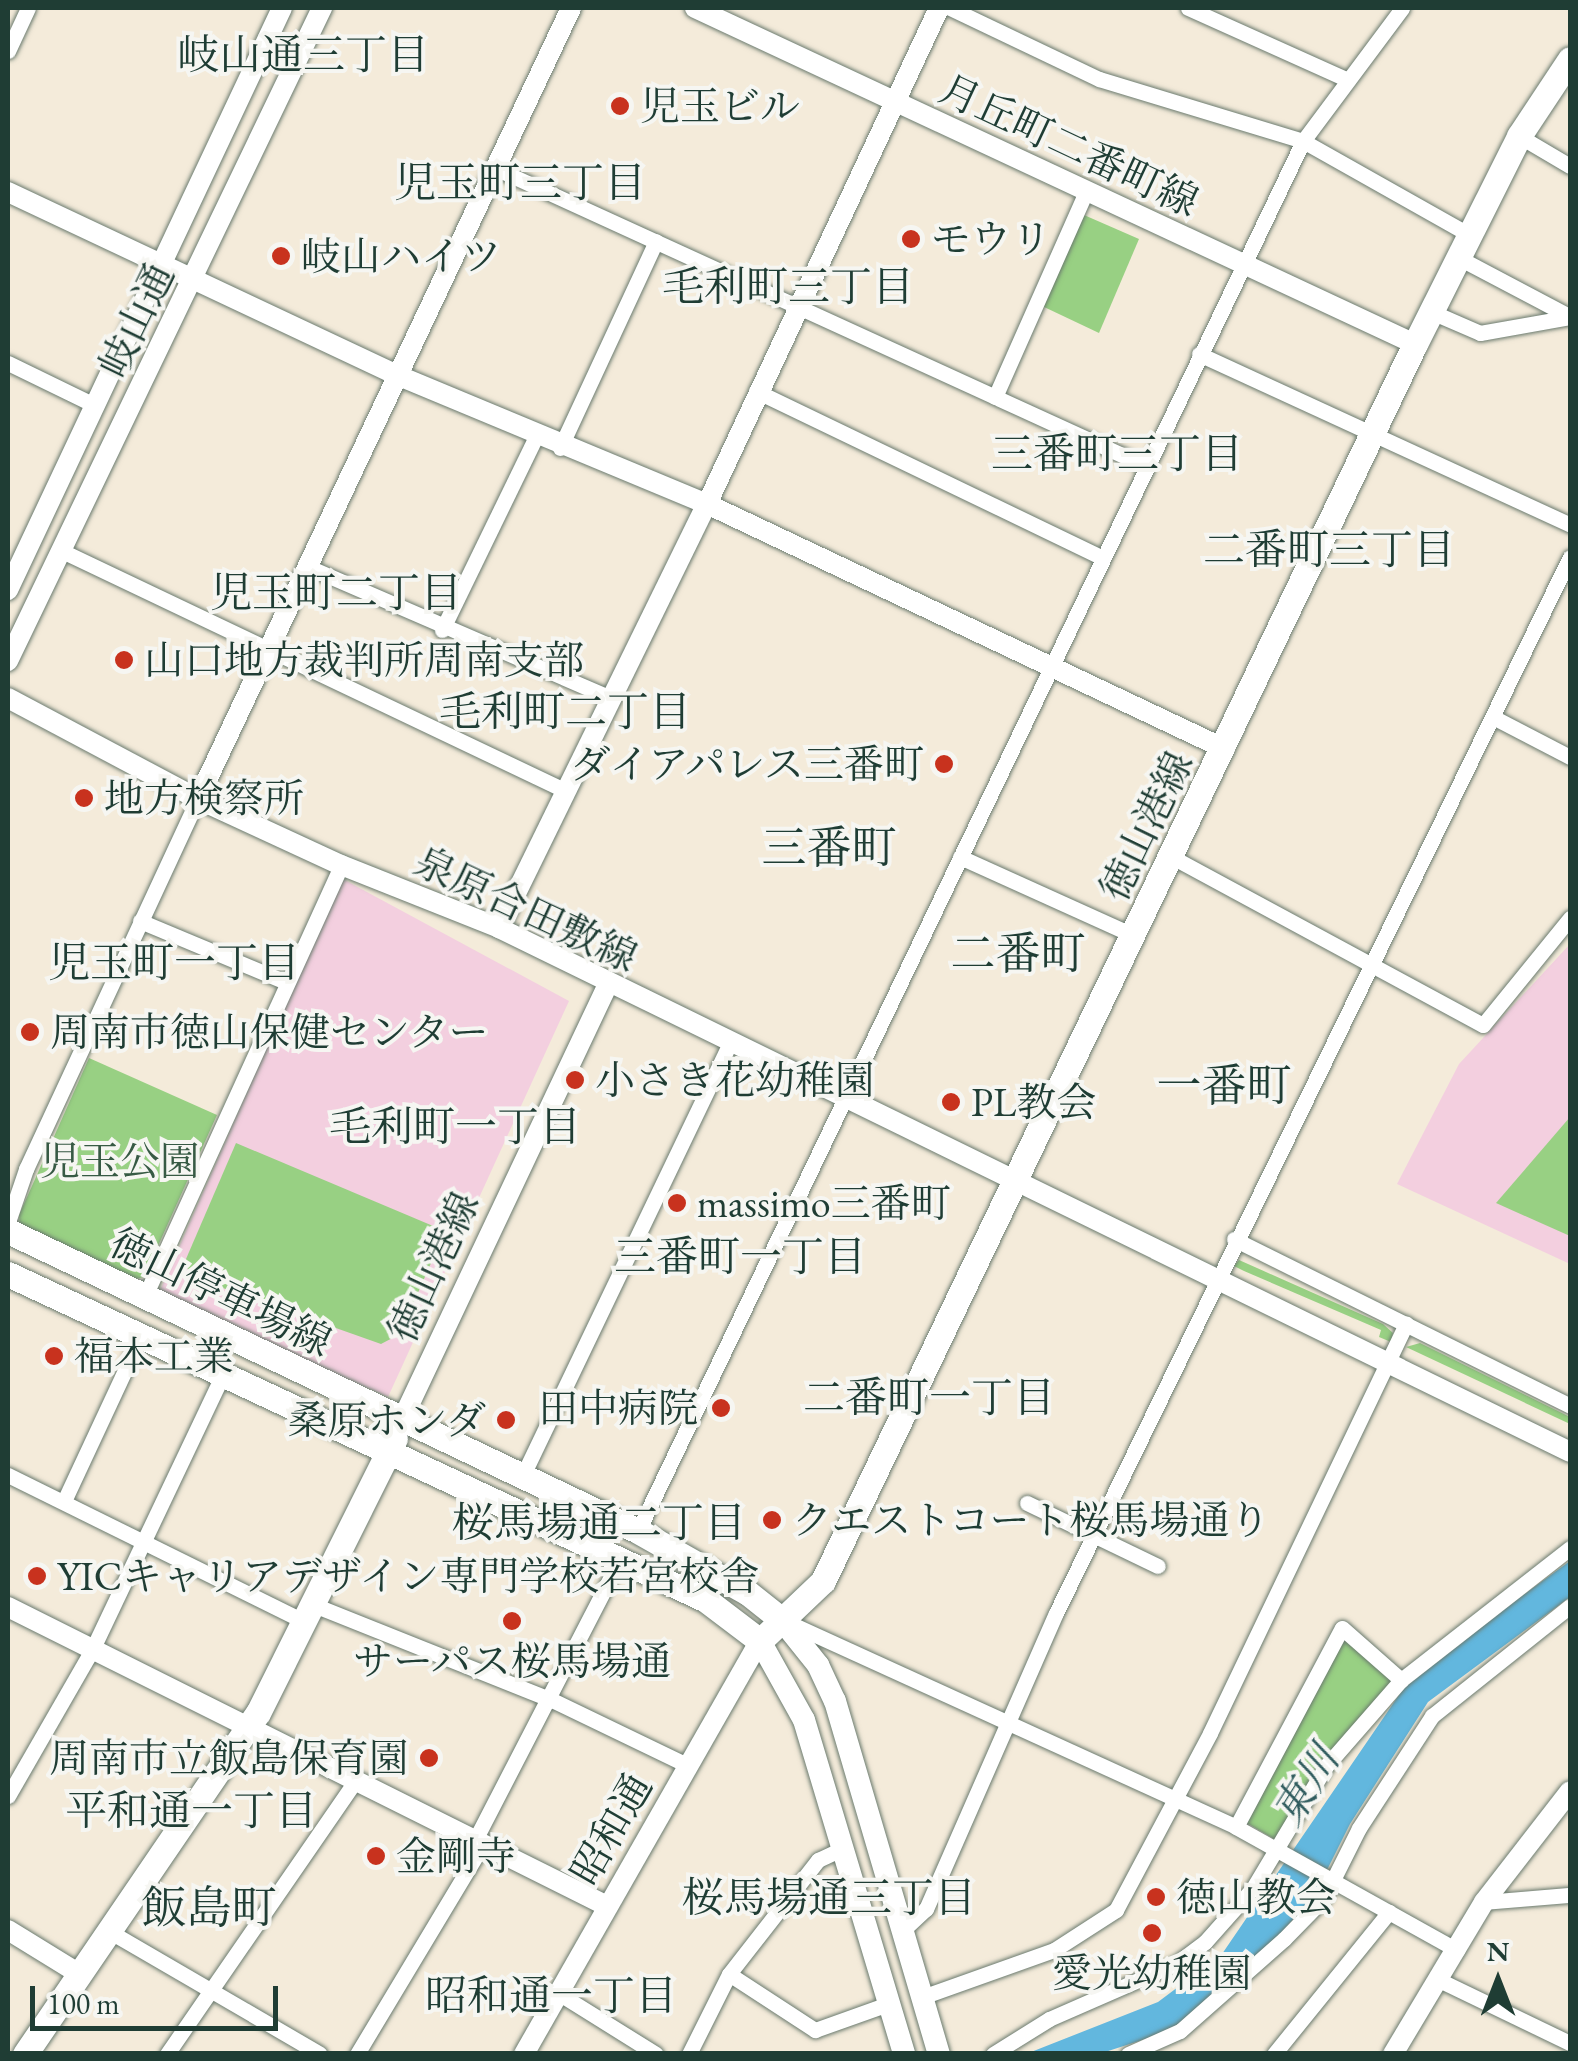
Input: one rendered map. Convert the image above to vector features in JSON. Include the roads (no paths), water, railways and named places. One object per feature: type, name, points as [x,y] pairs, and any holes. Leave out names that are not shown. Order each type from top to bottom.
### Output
[{"type":"main road","name":"徳山港線","points":[[760,1641],[823,1581],[1018,1182],[1415,344],[1434,313],[1519,136],[1570,59]]},
{"type":"main road","name":"徳山停車場線","points":[[8,1231],[402,1420]]},
{"type":"main road","name":"徳山停車場線","points":[[8,1274],[388,1453]]},
{"type":"main road","name":"徳山港線","points":[[25,2054],[246,1731],[402,1420]]},
{"type":"main road","points":[[402,1420],[638,1530],[748,1592],[782,1620],[835,1701],[939,2054]]},
{"type":"main road","points":[[388,1453],[706,1600],[760,1641],[804,1720],[904,2054]]},
{"type":"street","points":[[8,51],[28,8]]},
{"type":"street","name":"岐山通","points":[[10,579],[165,262],[282,8]]},
{"type":"street","name":"岐山通","points":[[8,662],[322,8]]},
{"type":"street","points":[[8,1222],[140,920],[264,651],[308,567],[571,8]]},
{"type":"street","name":"月丘町二番町線","points":[[694,8],[1084,194],[1415,344]]},
{"type":"street","points":[[638,1530],[1303,140],[1402,8]]},
{"type":"street","points":[[499,928],[707,504],[756,391],[897,102],[936,9],[1100,79],[1303,140],[1570,316]]},
{"type":"street","points":[[1194,9],[1348,80]]},
{"type":"street","points":[[1519,136],[1570,166]]},
{"type":"street","points":[[498,168],[1146,466]]},
{"type":"street","points":[[8,192],[560,448],[707,504],[1225,749]]},
{"type":"street","points":[[995,397],[1084,194]]},
{"type":"street","points":[[560,448],[656,241]]},
{"type":"street","points":[[1434,313],[1480,332],[1570,316]]},
{"type":"street","points":[[1199,354],[1570,525]]},
{"type":"street","points":[[8,362],[94,406]]},
{"type":"street","points":[[756,391],[1103,558]]},
{"type":"street","points":[[442,630],[536,436]]},
{"type":"street","points":[[62,551],[264,651],[564,790]]},
{"type":"street","points":[[902,1931],[926,1909],[1007,1720],[1214,1280],[1374,970],[1570,558]]},
{"type":"street","points":[[308,567],[442,630],[610,698]]},
{"type":"street","name":"泉原合田敷線","points":[[8,698],[198,798],[341,866],[499,928],[844,1102],[1018,1182],[1387,1366],[1570,1452]]},
{"type":"street","points":[[1492,718],[1570,757]]},
{"type":"street","points":[[960,857],[1135,936]]},
{"type":"street","points":[[1172,857],[1374,970],[1484,1025],[1570,918]]},
{"type":"street","points":[[145,1296],[341,866]]},
{"type":"street","points":[[140,920],[286,982]]},
{"type":"street","name":"徳山港線","points":[[402,1420],[608,984]]},
{"type":"street","points":[[524,1475],[730,1044]]},
{"type":"street","points":[[1234,1239],[1570,1406]]},
{"type":"street","points":[[922,1998],[1090,1932],[1116,1910],[1176,1798],[1406,1324]]},
{"type":"street","points":[[64,1501],[142,1334]]},
{"type":"street","points":[[8,1796],[14,1770],[93,1648],[223,1374]]},
{"type":"street","points":[[8,1475],[305,1612],[552,1700],[689,1766]]},
{"type":"street","points":[[1027,1503],[1158,1566]]},
{"type":"street","points":[[992,2054],[1050,2018],[1177,1963],[1231,1918],[1326,1766],[1401,1680],[1570,1548]]},
{"type":"street","points":[[357,2054],[479,1842],[620,1558]]},
{"type":"street","points":[[1128,2054],[1180,2031],[1210,2008],[1324,1898],[1359,1828],[1432,1716],[1570,1606]]},
{"type":"street","points":[[8,1607],[246,1731],[357,1779],[606,1906]]},
{"type":"street","points":[[782,1620],[1236,1827],[1456,1950]]},
{"type":"street","points":[[1236,1827],[1342,1628],[1401,1680]]},
{"type":"street","name":"昭和通","points":[[524,2054],[760,1641]]},
{"type":"street","points":[[167,2054],[357,1779]]},
{"type":"street","points":[[1393,2054],[1484,1902],[1570,1790]]},
{"type":"street","points":[[689,2054],[729,1974],[818,1860],[842,1848]]},
{"type":"street","points":[[1484,1902],[1570,1895]]},
{"type":"street","points":[[1274,2054],[1389,1912]]},
{"type":"street","points":[[8,1930],[78,1973]]},
{"type":"street","points":[[108,1930],[320,2054]]},
{"type":"street","points":[[729,1974],[815,2030],[888,2004]]},
{"type":"street","points":[[1439,1980],[1570,2043]]},
{"type":"street","points":[[558,1993],[656,2054]]},
{"type":"water","points":[[1570,1561],[1570,1597],[1428,1702],[1350,1824],[1314,1896],[1240,1979],[1170,2031],[1102,2053],[1026,2054],[1158,2002],[1222,1954],[1412,1676]]},
{"type":"place","name":"児玉ビル","points":[[620,106]]},
{"type":"place","name":"モウリ","points":[[911,239]]},
{"type":"place","name":"岐山ハイツ","points":[[281,256]]},
{"type":"place","name":"山口地方裁判所周南支部","points":[[124,660]]},
{"type":"place","name":"ダイアパレス三番町","points":[[944,764]]},
{"type":"place","name":"地方検察所","points":[[84,798]]},
{"type":"place","name":"周南市徳山保健センター","points":[[30,1032]]},
{"type":"place","name":"小さき花幼稚園","points":[[575,1080]]},
{"type":"place","name":"PL教会","points":[[951,1102]]},
{"type":"place","name":"massimo三番町","points":[[677,1203]]},
{"type":"place","name":"福本工業","points":[[54,1356]]},
{"type":"place","name":"田中病院","points":[[721,1408]]},
{"type":"place","name":"桑原ホンダ","points":[[506,1420]]},
{"type":"place","name":"クエストコート桜馬場通り","points":[[772,1520]]},
{"type":"place","name":"YICキャリアデザイン専門学校若宮校舎","points":[[37,1576]]},
{"type":"place","name":"サーパス桜馬場通","points":[[512,1621]]},
{"type":"place","name":"周南市立飯島保育園","points":[[429,1758]]},
{"type":"place","name":"金剛寺","points":[[376,1856]]},
{"type":"place","name":"徳山教会","points":[[1156,1897]]},
{"type":"place","name":"愛光幼稚園","points":[[1152,1933]]},
{"type":"district","name":"岐山通三丁目","points":[[303,55]]},
{"type":"district","name":"児玉町三丁目","points":[[520,183]]},
{"type":"district","name":"毛利町三丁目","points":[[788,287]]},
{"type":"district","name":"三番町三丁目","points":[[1117,454]]},
{"type":"district","name":"二番町三丁目","points":[[1329,550]]},
{"type":"district","name":"児玉町二丁目","points":[[336,593]]},
{"type":"district","name":"毛利町二丁目","points":[[565,712]]},
{"type":"district","name":"三番町","points":[[829,848]]},
{"type":"district","name":"二番町","points":[[1018,954]]},
{"type":"district","name":"児玉町一丁目","points":[[174,963]]},
{"type":"district","name":"一番町","points":[[1224,1086]]},
{"type":"district","name":"毛利町一丁目","points":[[455,1127]]},
{"type":"district","name":"三番町一丁目","points":[[740,1257]]},
{"type":"district","name":"二番町一丁目","points":[[929,1398]]},
{"type":"district","name":"桜馬場通二丁目","points":[[599,1523]]},
{"type":"district","name":"平和通一丁目","points":[[191,1811]]},
{"type":"district","name":"桜馬場通三丁目","points":[[829,1898]]},
{"type":"district","name":"飯島町","points":[[209,1908]]},
{"type":"district","name":"昭和通一丁目","points":[[551,1996]]},
{"type":"park label","name":"児玉公園","points":[[120,1161]]},
{"type":"water label","name":"東川","points":[[1306,1786]]}]
